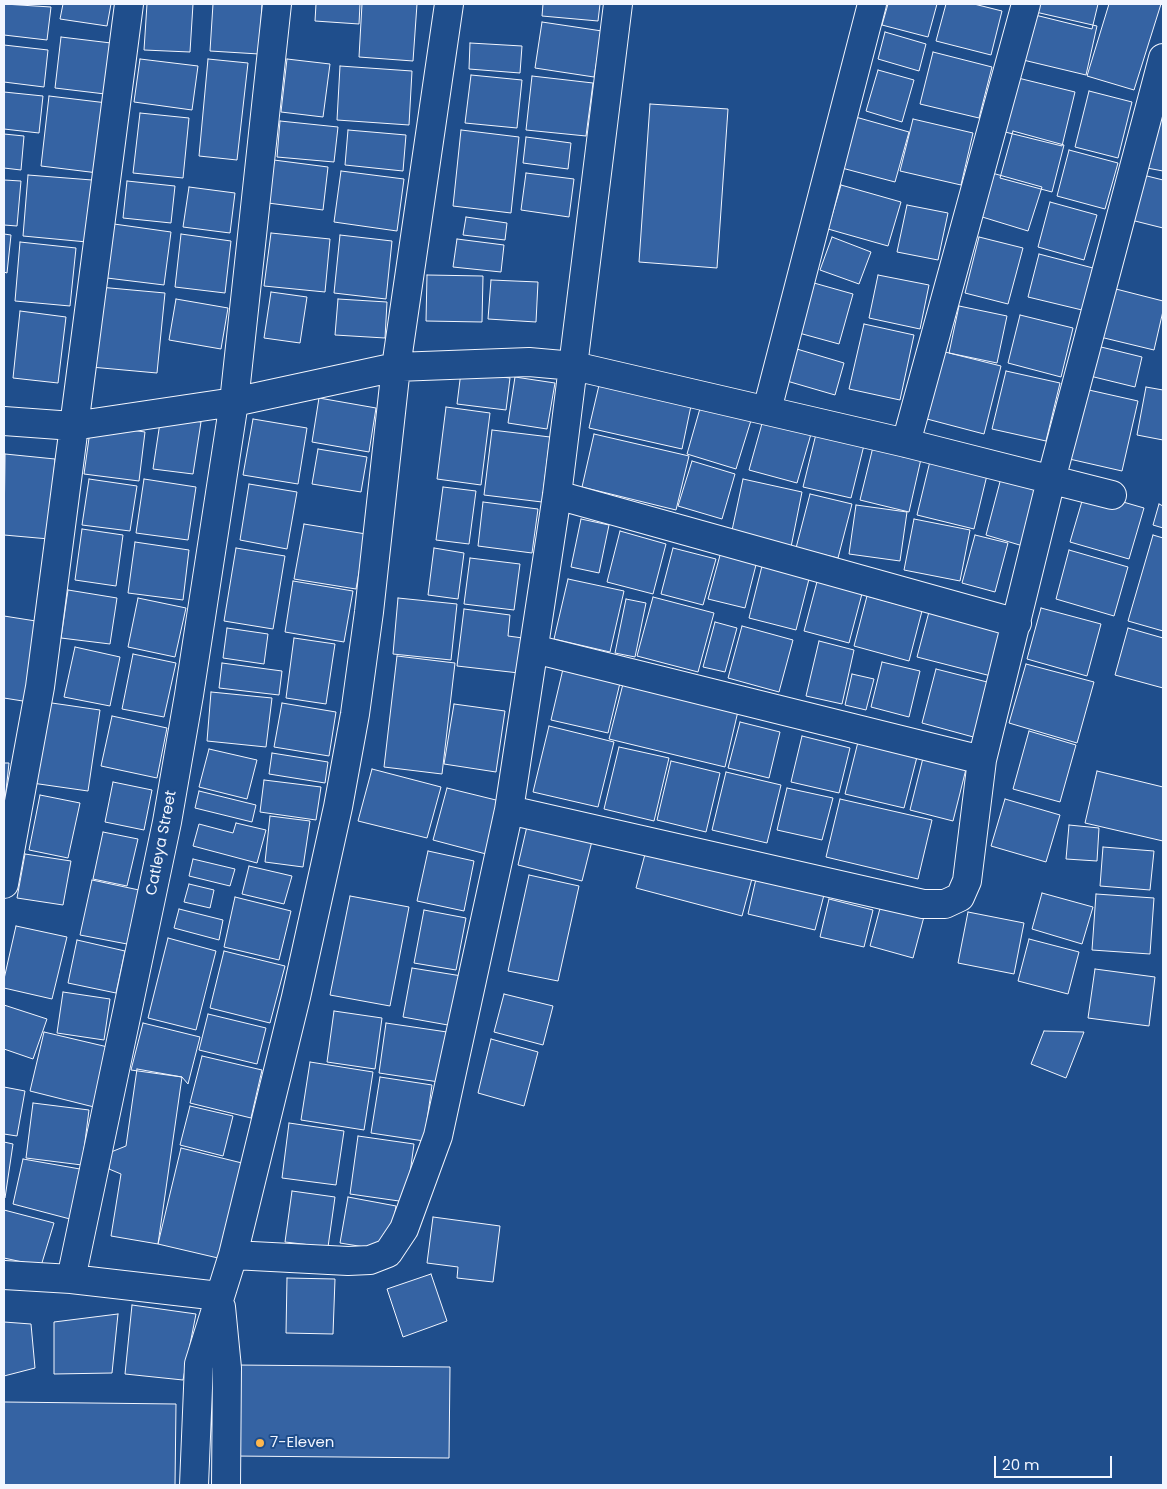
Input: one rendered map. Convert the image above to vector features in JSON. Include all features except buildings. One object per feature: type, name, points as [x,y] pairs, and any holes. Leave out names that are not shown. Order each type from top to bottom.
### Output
[{"type":"street","points":[[4,884],[40,687],[129,4]]},
{"type":"street","name":"Catleya Street","points":[[71,1280],[167,822],[189,695],[234,402],[277,4]]},
{"type":"street","points":[[194,1485],[199,1364],[233,1256],[298,987],[340,798],[355,714],[369,612],[396,366],[449,4]]},
{"type":"street","points":[[233,1256],[370,1260],[388,1253],[404,1229],[438,1136],[509,810],[557,495],[618,4]]},
{"type":"street","points":[[767,410],[872,4]]},
{"type":"street","points":[[906,443],[1026,4]]},
{"type":"street","points":[[509,810],[924,904],[945,904],[960,897],[967,881],[982,760],[1052,480],[1163,61]]},
{"type":"street","points":[[4,421],[73,426],[234,402],[396,366],[521,362],[574,366],[906,443],[1112,495]]},
{"type":"street","points":[[557,495],[1017,623]]},
{"type":"street","points":[[534,649],[982,760]]},
{"type":"street","points":[[4,1275],[71,1280],[219,1296]]},
{"type":"street","points":[[219,1296],[227,1368],[226,1485]]},
{"type":"place","name":"7-Eleven","points":[[260,1443]]}]
